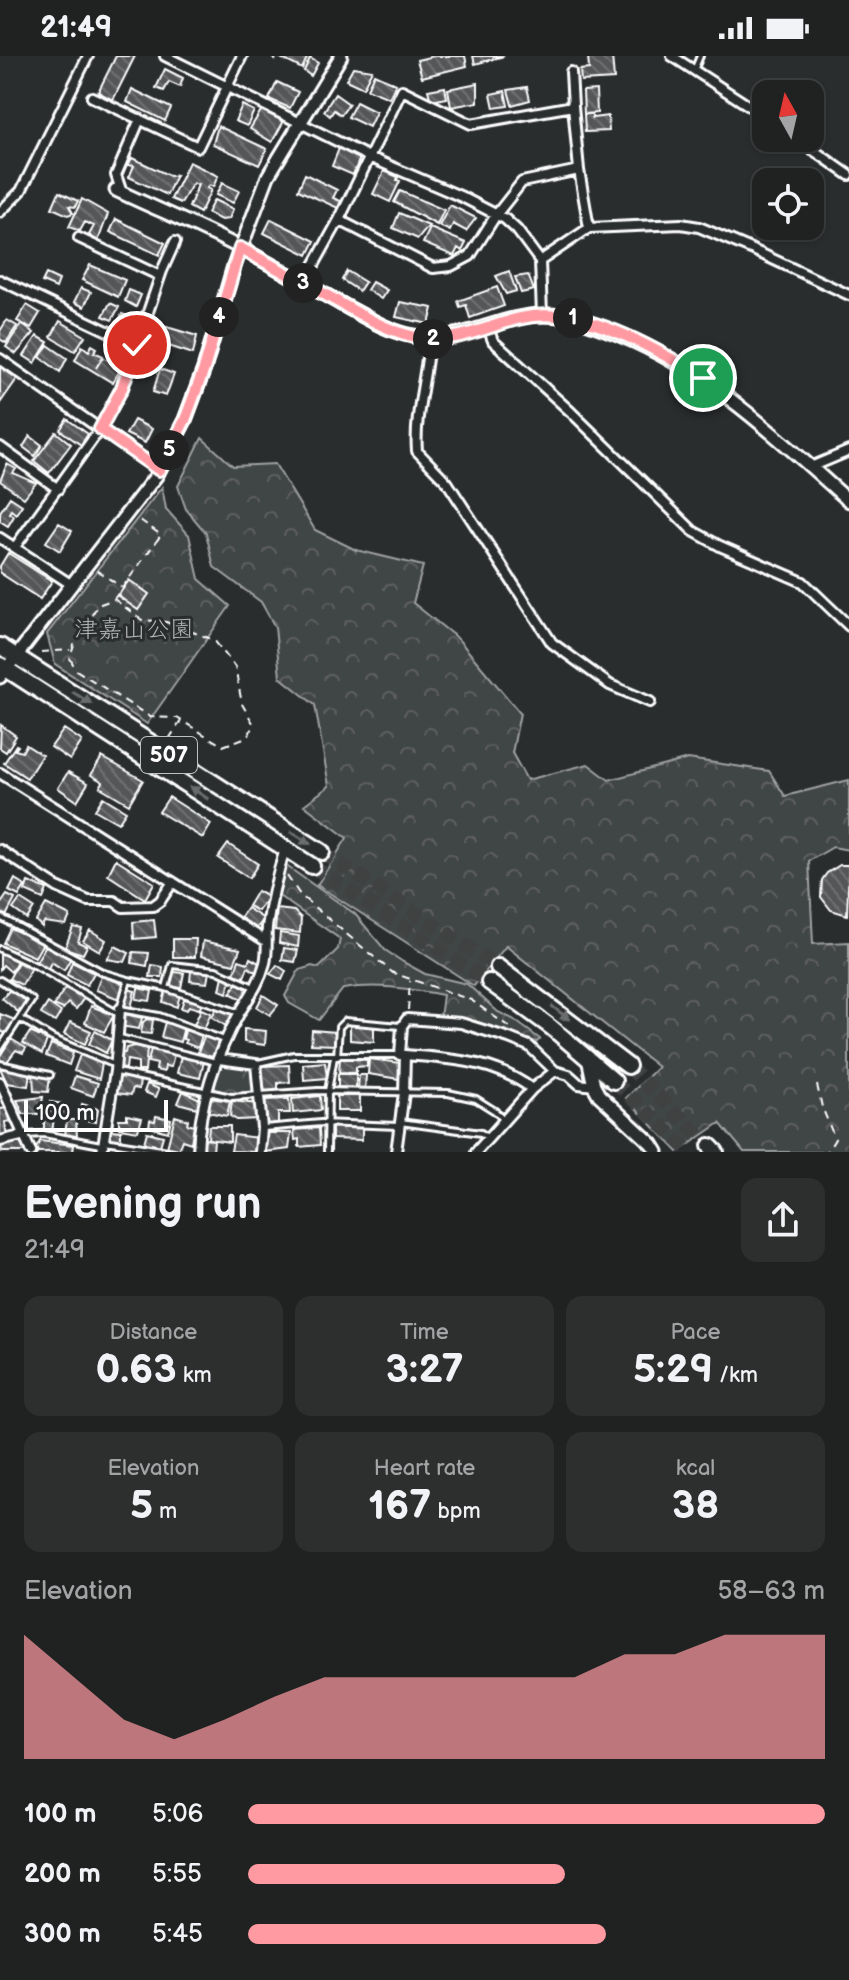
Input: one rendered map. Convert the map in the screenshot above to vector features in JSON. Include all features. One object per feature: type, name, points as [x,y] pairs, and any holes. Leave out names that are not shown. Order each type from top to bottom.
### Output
[{"type":"highway","name":"507","points":[[0,646],[322,852]]},
{"type":"highway","name":"507","points":[[2,670],[283,856],[312,866]]},
{"type":"highway","points":[[498,967],[628,1066]]},
{"type":"highway","points":[[489,982],[614,1081]]},
{"type":"street","points":[[0,212],[21,191],[88,56]]},
{"type":"street","points":[[165,56],[369,157],[496,215],[517,230],[540,261],[542,315]]},
{"type":"street","points":[[92,97],[198,147],[242,56]]},
{"type":"street","points":[[2,670],[72,585],[159,470],[190,407],[240,248],[268,176],[298,122],[341,56]]},
{"type":"street","points":[[672,56],[752,108]]},
{"type":"street","points":[[571,72],[579,170],[589,228]]},
{"type":"street","points":[[304,283],[339,220],[402,90],[471,124],[573,106]]},
{"type":"street","points":[[140,119],[116,175],[119,192],[240,248],[379,324],[406,335],[429,339],[459,336],[523,317],[542,315],[566,316],[588,322],[674,360],[725,395],[849,501]]},
{"type":"street","points":[[816,152],[849,175]]},
{"type":"street","points":[[339,220],[433,268],[451,266],[470,256],[522,182],[579,170]]},
{"type":"street","points":[[540,261],[589,228],[681,224],[699,227],[849,295]]},
{"type":"street","points":[[79,238],[160,276]]},
{"type":"street","points":[[15,547],[100,429],[122,388],[160,276],[175,242]]},
{"type":"street","points":[[0,280],[137,345]]},
{"type":"street","points":[[488,328],[493,341],[693,531],[803,582],[849,626]]},
{"type":"street","points":[[429,339],[417,451],[447,482],[552,643],[610,685],[650,702]]},
{"type":"street","points":[[0,359],[159,470]]},
{"type":"street","points":[[0,447],[58,489]]},
{"type":"street","points":[[811,467],[849,451]]},
{"type":"street","points":[[0,538],[72,585]]},
{"type":"street","points":[[0,773],[266,941]]},
{"type":"street","points":[[0,850],[57,887],[88,901],[114,901],[123,907],[153,906],[173,882]]},
{"type":"street","points":[[198,1152],[198,1125],[218,1060],[240,1013],[256,988],[267,959],[266,941],[273,888],[283,856]]},
{"type":"street","points":[[102,1146],[115,1068],[120,1011]]},
{"type":"street","points":[[396,1152],[404,1093],[404,1023],[461,1023],[509,1038],[529,1046],[555,1071],[569,1075],[579,1084],[594,1086]]},
{"type":"street","points":[[403,1055],[465,1060],[502,1070],[532,1089]]},
{"type":"street","points":[[588,1058],[599,1095],[657,1152]]},
{"type":"street","points":[[218,1060],[256,1064],[262,1128],[260,1152]]},
{"type":"street","points":[[476,1152],[532,1089],[555,1071]]},
{"type":"street","points":[[0,1082],[4,1098],[31,1152]]},
{"type":"street","points":[[0,1141],[25,1135]]},
{"type":"lane","points":[[695,70],[700,56]]},
{"type":"lane","points":[[0,917],[104,973],[166,988],[240,1013]]},
{"type":"lane","points":[[0,949],[120,1011],[159,1016],[226,1041]]},
{"type":"lane","points":[[166,988],[172,965],[216,970],[256,988]]},
{"type":"lane","points":[[0,980],[32,1000],[0,1048]]},
{"type":"lane","points":[[120,1011],[128,980]]},
{"type":"lane","points":[[21,1019],[52,1038],[115,1068],[231,1097],[328,1091],[448,1093],[476,1099],[504,1120]]},
{"type":"lane","points":[[327,1152],[328,1091],[339,1027],[345,1021],[404,1023]]},
{"type":"lane","points":[[118,1038],[218,1060]]},
{"type":"lane","points":[[256,1064],[294,1055],[403,1055]]},
{"type":"lane","points":[[0,1064],[50,1075]]},
{"type":"lane","points":[[262,1128],[326,1123],[399,1124],[481,1133],[487,1137]]},
{"type":"lane","points":[[25,1135],[44,1134],[102,1146],[174,1152]]},
{"type":"path","points":[[114,599],[142,620],[166,622],[214,640],[235,667],[242,704],[253,723],[249,736],[223,746],[172,716],[159,719],[150,717],[72,665],[71,650],[98,605],[114,599],[161,535],[133,515]]},
{"type":"path","points":[[94,567],[122,588]]},
{"type":"path","points":[[41,652],[71,650]]},
{"type":"path","points":[[167,742],[182,720]]},
{"type":"path","points":[[283,856],[291,884],[300,895],[393,973],[471,1000],[516,1032]]},
{"type":"path","points":[[404,1023],[411,980]]},
{"type":"path","points":[[817,1085],[835,1139],[827,1152]]},
{"type":"green space","points":[[202,438],[233,466],[275,464],[315,530],[356,550],[423,566],[413,603],[458,639],[520,713],[512,753],[527,780],[588,764],[609,780],[688,759],[769,771],[785,796],[849,780],[849,850],[833,847],[809,861],[813,944],[849,942],[849,1152],[744,1152],[720,1123],[678,1152],[626,1098],[658,1067],[506,946],[474,986],[317,885],[347,838],[304,805],[329,786],[315,705],[280,677],[275,627],[261,602],[214,567],[206,533],[186,509],[178,486]]},
{"type":"green space","name":"津嘉山公園","points":[[162,487],[166,509],[189,535],[199,579],[230,606],[147,724],[55,664],[47,634]]},
{"type":"green space","points":[[285,865],[355,914],[385,950],[425,974],[467,984],[498,1012],[540,1039],[537,1042],[440,1018],[443,995],[406,989],[343,989],[319,1020],[289,1003],[285,996],[299,970],[312,966],[319,968],[338,949],[340,939],[279,896]]},
{"type":"green space","points":[[224,1063],[252,1067],[257,1094],[231,1095],[214,1088],[220,1066]]},
{"type":"building","points":[[116,56],[135,56],[113,100],[98,92]]},
{"type":"building","points":[[277,56],[308,56],[302,69]]},
{"type":"building","points":[[434,56],[465,56],[467,66],[422,77],[417,60]]},
{"type":"building","points":[[473,56],[504,56],[475,64]]},
{"type":"building","points":[[588,56],[612,56],[614,79],[581,81],[580,70],[589,69]]},
{"type":"building","points":[[310,58],[318,63],[311,76],[304,71]]},
{"type":"building","points":[[353,67],[372,70],[363,88],[346,80]]},
{"type":"building","points":[[165,69],[183,78],[180,87],[169,82],[164,91],[156,88]]},
{"type":"building","points":[[374,74],[396,84],[389,98],[367,89]]},
{"type":"building","points":[[277,82],[298,92],[290,108],[269,99]]},
{"type":"building","points":[[478,83],[478,102],[451,107],[448,89]]},
{"type":"building","points":[[445,87],[447,98],[431,101],[428,90]]},
{"type":"building","points":[[527,87],[530,100],[512,105],[508,90]]},
{"type":"building","points":[[132,89],[171,108],[165,121],[127,102]]},
{"type":"building","points":[[596,90],[597,113],[584,114],[583,91]]},
{"type":"building","points":[[505,91],[508,106],[494,108],[491,94]]},
{"type":"building","points":[[335,94],[349,104],[341,115],[334,110],[330,116],[324,111]]},
{"type":"building","points":[[356,102],[376,112],[369,127],[348,117]]},
{"type":"building","points":[[242,105],[254,111],[247,126],[235,121]]},
{"type":"building","points":[[262,109],[284,121],[272,142],[250,129]]},
{"type":"building","points":[[584,114],[592,114],[592,118],[608,116],[609,131],[585,132]]},
{"type":"building","points":[[218,126],[267,149],[259,165],[213,144]]},
{"type":"building","points":[[340,146],[358,154],[360,158],[353,175],[332,166]]},
{"type":"building","points":[[132,158],[170,176],[176,175],[167,195],[129,177],[134,166],[128,165]]},
{"type":"building","points":[[189,162],[218,176],[213,187],[209,185],[207,188],[211,190],[200,213],[189,207],[198,185],[193,183],[181,203],[171,199]]},
{"type":"building","points":[[384,171],[400,181],[390,202],[373,194]]},
{"type":"building","points":[[305,174],[337,190],[333,198],[341,201],[338,208],[298,190]]},
{"type":"building","points":[[222,183],[239,191],[233,203],[216,195]]},
{"type":"building","points":[[400,191],[444,210],[437,225],[394,202]]},
{"type":"building","points":[[59,192],[78,201],[75,207],[69,206],[73,213],[68,215],[52,208]]},
{"type":"building","points":[[82,199],[108,214],[98,241],[89,235],[94,226],[85,222],[80,231],[69,227]]},
{"type":"building","points":[[214,200],[233,209],[229,219],[221,220],[207,213]]},
{"type":"building","points":[[450,205],[476,218],[466,231],[453,224],[450,231],[439,226]]},
{"type":"building","points":[[399,213],[429,226],[418,239],[393,228]]},
{"type":"building","points":[[116,219],[165,243],[159,255],[110,232]]},
{"type":"building","points":[[271,219],[315,241],[308,255],[264,233]]},
{"type":"building","points":[[430,228],[466,243],[462,251],[458,248],[454,256],[423,243]]},
{"type":"building","points":[[90,265],[125,280],[118,297],[82,280]]},
{"type":"building","points":[[347,271],[365,282],[359,291],[342,280]]},
{"type":"building","points":[[509,271],[516,291],[506,294],[496,276]]},
{"type":"building","points":[[46,274],[59,280],[56,288],[42,282]]},
{"type":"building","points":[[528,275],[534,290],[521,293],[515,277]]},
{"type":"building","points":[[372,282],[387,290],[381,299],[367,290]]},
{"type":"building","points":[[497,287],[504,306],[470,318],[466,305],[460,307],[458,301]]},
{"type":"building","points":[[81,288],[91,292],[84,307],[74,302]]},
{"type":"building","points":[[129,290],[141,295],[136,307],[125,301]]},
{"type":"building","points":[[400,302],[433,308],[429,324],[396,317]]},
{"type":"building","points":[[110,303],[119,307],[112,320],[103,316]]},
{"type":"building","points":[[27,305],[40,313],[31,328],[17,321]]},
{"type":"building","points":[[122,314],[139,321],[134,332],[118,324]]},
{"type":"building","points":[[7,320],[17,326],[6,343],[0,339],[0,331]]},
{"type":"building","points":[[60,321],[85,336],[75,351],[51,337]]},
{"type":"building","points":[[150,322],[197,336],[193,354],[144,338]]},
{"type":"building","points":[[21,324],[34,333],[16,354],[6,347]]},
{"type":"building","points":[[37,336],[48,342],[35,363],[24,356]]},
{"type":"building","points":[[48,345],[67,358],[60,372],[40,357]]},
{"type":"building","points":[[92,345],[97,348],[94,352],[103,356],[96,368],[103,357],[110,361],[112,357],[116,359],[115,365],[121,368],[113,383],[75,360],[82,346],[89,351]]},
{"type":"building","points":[[0,366],[17,379],[0,403]]},
{"type":"building","points":[[160,369],[174,374],[166,396],[153,392]]},
{"type":"building","points":[[67,419],[88,434],[81,445],[60,430]]},
{"type":"building","points":[[134,420],[152,429],[145,443],[126,434]]},
{"type":"building","points":[[56,432],[71,444],[49,473],[34,461]]},
{"type":"building","points":[[30,436],[42,445],[35,456],[23,447]]},
{"type":"building","points":[[7,464],[16,469],[13,473],[36,483],[24,498],[0,481]]},
{"type":"building","points":[[10,497],[22,505],[16,514],[11,510],[9,513],[14,516],[8,526],[0,521],[0,512]]},
{"type":"building","points":[[59,523],[72,531],[60,551],[46,542]]},
{"type":"building","points":[[8,553],[52,581],[40,599],[0,573],[0,566]]},
{"type":"building","points":[[129,580],[149,594],[138,610],[118,596]]},
{"type":"building","points":[[1,725],[16,736],[6,752],[0,748]]},
{"type":"building","points":[[64,729],[82,741],[70,760],[51,747]]},
{"type":"building","points":[[16,745],[15,750],[22,752],[26,745],[42,755],[27,778],[4,763]]},
{"type":"building","points":[[102,757],[143,780],[129,804],[100,787],[103,782],[91,775]]},
{"type":"building","points":[[68,772],[88,783],[77,801],[58,788]]},
{"type":"building","points":[[103,797],[126,811],[118,823],[95,810]]},
{"type":"building","points":[[169,797],[211,824],[203,838],[159,812]]},
{"type":"building","points":[[228,844],[258,864],[249,878],[218,858]]},
{"type":"building","points":[[116,859],[154,883],[145,899],[108,875]]},
{"type":"building","points":[[840,865],[849,865],[847,915],[831,910],[821,897],[822,880]]},
{"type":"building","points":[[15,879],[25,886],[19,896],[9,891]]},
{"type":"building","points":[[28,882],[47,889],[43,899],[25,891]]},
{"type":"building","points":[[257,891],[268,897],[258,911],[248,906]]},
{"type":"building","points":[[7,895],[15,899],[6,916],[0,912],[0,905]]},
{"type":"building","points":[[20,899],[34,908],[27,919],[13,909]]},
{"type":"building","points":[[46,904],[70,916],[66,925],[44,922],[42,927],[36,921]]},
{"type":"building","points":[[247,908],[264,919],[256,929],[240,918]]},
{"type":"building","points":[[277,909],[294,911],[301,918],[300,933],[275,930]]},
{"type":"building","points":[[154,920],[156,937],[134,939],[133,922]]},
{"type":"building","points":[[73,927],[82,929],[78,942],[87,946],[83,954],[65,948]]},
{"type":"building","points":[[10,928],[43,943],[35,957],[3,943]]},
{"type":"building","points":[[90,930],[106,940],[100,951],[83,941]]},
{"type":"building","points":[[280,933],[299,936],[298,947],[279,943]]},
{"type":"building","points":[[173,939],[196,939],[195,957],[173,957]]},
{"type":"building","points":[[203,941],[240,949],[234,964],[201,956]]},
{"type":"building","points":[[46,945],[71,958],[64,970],[51,962],[48,969],[36,962]]},
{"type":"building","points":[[115,946],[129,953],[125,962],[107,959]]},
{"type":"building","points":[[284,948],[298,950],[295,962],[282,960]]},
{"type":"building","points":[[0,952],[17,961],[11,972],[3,965],[0,969]]},
{"type":"building","points":[[133,952],[149,953],[147,966],[132,963]]},
{"type":"building","points":[[250,958],[261,964],[256,972],[248,967],[244,977],[234,974],[239,960],[248,963]]},
{"type":"building","points":[[18,962],[31,969],[22,985],[9,979]]},
{"type":"building","points":[[72,962],[94,973],[87,985],[67,975]]},
{"type":"building","points":[[152,965],[163,967],[162,977],[150,977]]},
{"type":"building","points":[[277,965],[286,971],[282,980],[270,974]]},
{"type":"building","points":[[191,971],[209,972],[207,983],[190,981]]},
{"type":"building","points":[[173,972],[184,973],[181,988],[170,986]]},
{"type":"building","points":[[101,976],[124,984],[119,999],[96,990]]},
{"type":"building","points":[[223,976],[231,981],[227,993],[220,990]]},
{"type":"building","points":[[237,983],[250,991],[244,1000],[230,993]]},
{"type":"building","points":[[65,988],[84,998],[76,1009],[68,1003],[63,1009],[54,1005]]},
{"type":"building","points":[[138,988],[152,991],[150,1001],[136,999]]},
{"type":"building","points":[[128,989],[135,991],[131,1008],[123,1007]]},
{"type":"building","points":[[10,990],[26,1000],[18,1012],[2,998]]},
{"type":"building","points":[[166,990],[180,994],[177,1007],[163,1002]]},
{"type":"building","points":[[263,995],[278,1005],[270,1015],[257,1007]]},
{"type":"building","points":[[190,997],[203,1002],[199,1009],[189,1006],[187,1010],[181,1008],[184,999],[189,1000]]},
{"type":"building","points":[[48,1003],[61,1012],[55,1022],[41,1014]]},
{"type":"building","points":[[91,1006],[114,1015],[104,1032],[85,1023]]},
{"type":"building","points":[[217,1006],[232,1015],[226,1026],[212,1017]]},
{"type":"building","points":[[201,1009],[211,1013],[204,1029],[194,1025]]},
{"type":"building","points":[[121,1013],[142,1018],[139,1029],[120,1026]]},
{"type":"building","points":[[0,1014],[15,1020],[7,1033],[0,1028]]},
{"type":"building","points":[[153,1020],[151,1034],[141,1033],[143,1022]]},
{"type":"building","points":[[70,1022],[91,1031],[85,1044],[64,1034]]},
{"type":"building","points":[[165,1022],[184,1027],[180,1042],[161,1037]]},
{"type":"building","points":[[350,1025],[374,1026],[374,1042],[350,1040]]},
{"type":"building","points":[[244,1029],[266,1031],[265,1045],[244,1042]]},
{"type":"building","points":[[185,1030],[202,1035],[198,1048],[185,1043]]},
{"type":"building","points":[[312,1030],[336,1032],[335,1045],[311,1044]]},
{"type":"building","points":[[95,1031],[112,1040],[106,1053],[89,1044]]},
{"type":"building","points":[[30,1032],[47,1040],[42,1054],[23,1043]]},
{"type":"building","points":[[205,1035],[224,1043],[217,1059],[198,1052]]},
{"type":"building","points":[[11,1039],[26,1048],[23,1053],[16,1050],[6,1063],[0,1060],[0,1056]]},
{"type":"building","points":[[51,1044],[73,1053],[69,1065],[46,1056]]},
{"type":"building","points":[[134,1046],[147,1049],[145,1071],[138,1071],[138,1062],[127,1060],[126,1069],[117,1068],[119,1054]]},
{"type":"building","points":[[151,1049],[174,1054],[171,1067],[165,1066],[164,1072],[156,1070],[157,1064],[148,1062]]},
{"type":"building","points":[[80,1055],[102,1064],[99,1079],[74,1071]]},
{"type":"building","points":[[181,1056],[204,1061],[200,1078],[177,1073]]},
{"type":"building","points":[[340,1058],[367,1060],[367,1066],[356,1067],[356,1073],[339,1072]]},
{"type":"building","points":[[369,1059],[401,1063],[399,1079],[368,1074]]},
{"type":"building","points":[[325,1062],[327,1078],[304,1080],[303,1064]]},
{"type":"building","points":[[289,1065],[290,1082],[278,1083],[278,1092],[263,1093],[262,1066]]},
{"type":"building","points":[[0,1068],[30,1073],[28,1086],[7,1083]]},
{"type":"building","points":[[33,1074],[50,1077],[48,1092],[34,1091]]},
{"type":"building","points":[[338,1074],[356,1074],[356,1088],[338,1087]]},
{"type":"building","points":[[359,1075],[366,1075],[365,1089],[358,1089]]},
{"type":"building","points":[[75,1076],[98,1083],[93,1096],[71,1088]]},
{"type":"building","points":[[117,1076],[140,1079],[139,1089],[133,1088],[131,1095],[116,1093]]},
{"type":"building","points":[[147,1084],[159,1089],[156,1097],[144,1092]]},
{"type":"building","points":[[183,1091],[200,1099],[197,1108],[178,1103]]},
{"type":"building","points":[[320,1096],[321,1110],[293,1113],[292,1099]]},
{"type":"building","points":[[337,1096],[360,1096],[360,1111],[337,1111]]},
{"type":"building","points":[[43,1097],[40,1114],[23,1114],[17,1100]]},
{"type":"building","points":[[210,1098],[230,1101],[227,1116],[208,1112]]},
{"type":"building","points":[[289,1099],[290,1113],[278,1113],[278,1125],[265,1125],[264,1100]]},
{"type":"building","points":[[232,1101],[257,1104],[258,1119],[237,1120],[230,1116]]},
{"type":"building","points":[[50,1102],[65,1104],[64,1114],[49,1112]]},
{"type":"building","points":[[82,1104],[98,1109],[96,1122],[79,1119]]},
{"type":"building","points":[[8,1108],[12,1121],[5,1122],[7,1137],[0,1137],[0,1109]]},
{"type":"building","points":[[44,1115],[54,1116],[52,1134],[44,1132]]},
{"type":"building","points":[[127,1115],[142,1118],[138,1131],[119,1128],[119,1119],[127,1119]]},
{"type":"building","points":[[156,1116],[171,1119],[168,1132],[149,1127],[150,1120],[155,1121]]},
{"type":"building","points":[[175,1116],[188,1120],[187,1124],[194,1126],[191,1143],[182,1140],[178,1150],[167,1148]]},
{"type":"building","points":[[67,1120],[76,1120],[77,1137],[65,1135]]},
{"type":"building","points":[[209,1126],[230,1126],[230,1142],[208,1139]]},
{"type":"building","points":[[332,1127],[362,1128],[362,1140],[332,1139]]},
{"type":"building","points":[[319,1128],[320,1145],[299,1147],[294,1130]]},
{"type":"building","points":[[111,1130],[121,1131],[121,1141],[111,1139]]},
{"type":"building","points":[[147,1132],[163,1136],[160,1146],[144,1143]]},
{"type":"building","points":[[266,1133],[291,1133],[289,1149],[264,1152]]},
{"type":"building","points":[[234,1135],[258,1138],[256,1152],[231,1151]]},
{"type":"building","points":[[203,1139],[214,1140],[213,1152],[202,1152]]},
{"type":"building","points":[[22,1141],[25,1152],[2,1152],[1,1146]]},
{"type":"building","points":[[40,1141],[74,1145],[73,1152],[38,1152],[36,1148]]},
{"type":"tunnel","points":[[322,852],[498,967]]},
{"type":"tunnel","points":[[312,866],[489,982]]},
{"type":"tunnel","points":[[628,1066],[710,1146]]},
{"type":"tunnel","points":[[614,1081],[690,1152]]},
{"type":"route","points":[[137,345],[122,388],[100,429],[159,470],[185,420],[204,369],[240,248],[379,324],[406,335],[444,338],[523,317],[566,316],[647,346],[703,378]]}]
